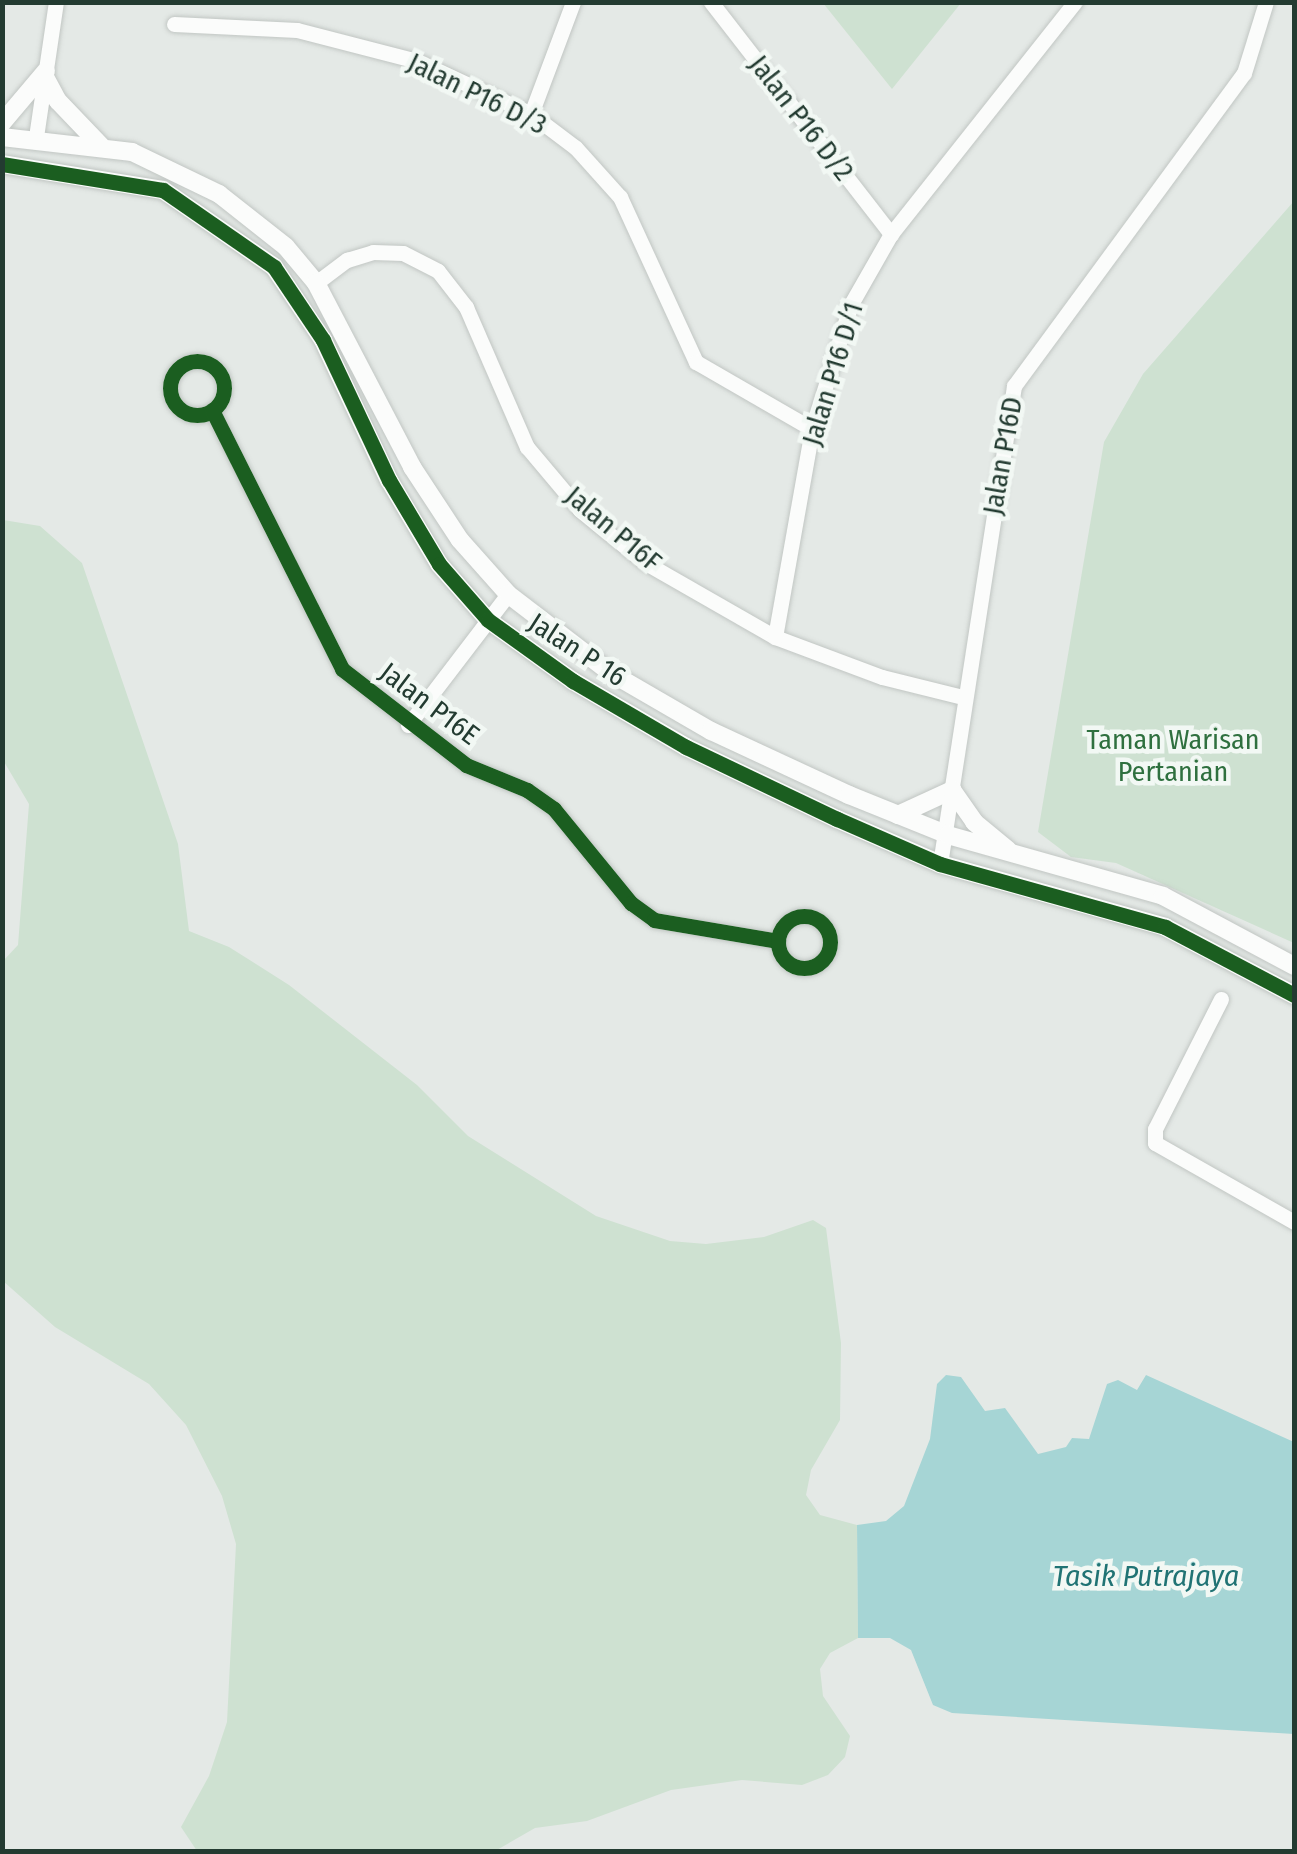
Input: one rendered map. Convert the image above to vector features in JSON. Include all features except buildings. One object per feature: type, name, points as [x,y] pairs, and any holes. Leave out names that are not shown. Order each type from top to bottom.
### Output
[{"type":"street","points":[[56,2],[36,136],[50,154],[83,173]]},
{"type":"street","points":[[531,114],[573,2]]},
{"type":"street","name":"Jalan P16 D/2","points":[[710,2],[891,234]]},
{"type":"street","name":"Jalan P16 D/1","points":[[775,636],[812,429],[851,304],[891,234],[1075,2]]},
{"type":"street","name":"Jalan P16D","points":[[940,864],[948,835],[962,696],[1014,386],[1244,73],[1266,2]]},
{"type":"street","name":"Jalan P16 D/3","points":[[174,24],[297,30],[417,61],[531,114],[576,148],[620,197],[696,362],[812,429]]},
{"type":"street","points":[[2,122],[46,74]]},
{"type":"street","points":[[46,74],[77,124],[104,148]]},
{"type":"street","points":[[2,156],[36,136]]},
{"type":"street","name":"Jalan P 16","points":[[2,137],[36,136],[132,152],[220,194],[286,247],[316,283],[412,466],[460,540],[508,594],[610,673],[711,731],[898,815],[1016,856],[1163,896],[1294,966]]},
{"type":"street","name":"Jalan P 16","points":[[2,164],[83,173],[163,190],[274,268],[323,340],[389,480],[439,564],[488,620],[686,747],[940,864],[1165,927],[1294,995]]},
{"type":"street","name":"Jalan P16F","points":[[316,283],[347,260],[373,252],[403,253],[438,270],[466,307],[528,447],[580,510],[644,562],[775,636],[882,677],[962,696]]},
{"type":"street","name":"Jalan P16E","points":[[212,410],[342,669],[408,725],[466,765],[527,790],[554,810],[631,903],[654,920],[778,941]]},
{"type":"street","points":[[408,725],[508,594]]},
{"type":"street","points":[[898,815],[952,790],[974,822],[1016,856]]},
{"type":"street","points":[[1221,999],[1155,1129],[1155,1143],[1294,1222]]},
{"type":"green space","points":[[823,3],[961,3],[892,89]]},
{"type":"green space","name":"Taman Warisan Pertanian","points":[[1294,201],[1294,943],[1116,863],[1071,857],[1038,832],[1104,442],[1143,374]]},
{"type":"green space","points":[[3,520],[40,526],[82,563],[178,844],[189,931],[229,947],[289,985],[417,1085],[468,1136],[596,1216],[670,1241],[706,1244],[764,1237],[813,1220],[826,1228],[841,1343],[840,1420],[811,1470],[806,1495],[820,1515],[857,1525],[858,1638],[830,1653],[820,1669],[823,1696],[850,1736],[845,1757],[828,1775],[802,1785],[742,1780],[671,1790],[587,1821],[535,1828],[495,1851],[197,1851],[181,1827],[209,1776],[227,1722],[236,1544],[222,1496],[186,1425],[149,1384],[55,1327],[3,1281],[3,961],[18,945],[29,804],[3,760]]},
{"type":"water","name":"Tasik Putrajaya","points":[[946,1375],[961,1377],[985,1411],[1005,1408],[1038,1454],[1066,1447],[1072,1438],[1089,1439],[1107,1384],[1118,1380],[1137,1390],[1146,1375],[1294,1442],[1294,1734],[952,1713],[933,1705],[911,1650],[890,1638],[858,1638],[857,1525],[886,1521],[904,1506],[930,1439],[937,1384]]},
{"type":"cycle path","points":[[2,164],[163,190],[274,267],[323,340],[389,480],[439,564],[488,620],[573,681],[686,747],[940,864],[1165,927],[1294,995]]},
{"type":"cycle path","points":[[197,361],[216,369],[224,388],[216,407],[197,415],[178,407],[170,388],[178,369],[197,361]]},
{"type":"cycle path","points":[[212,410],[342,669],[466,765],[527,790],[554,809],[631,903],[654,920],[778,941]]},
{"type":"cycle path","points":[[804,916],[822,924],[830,942],[822,960],[804,968],[786,960],[778,942],[786,924],[804,916]]}]
